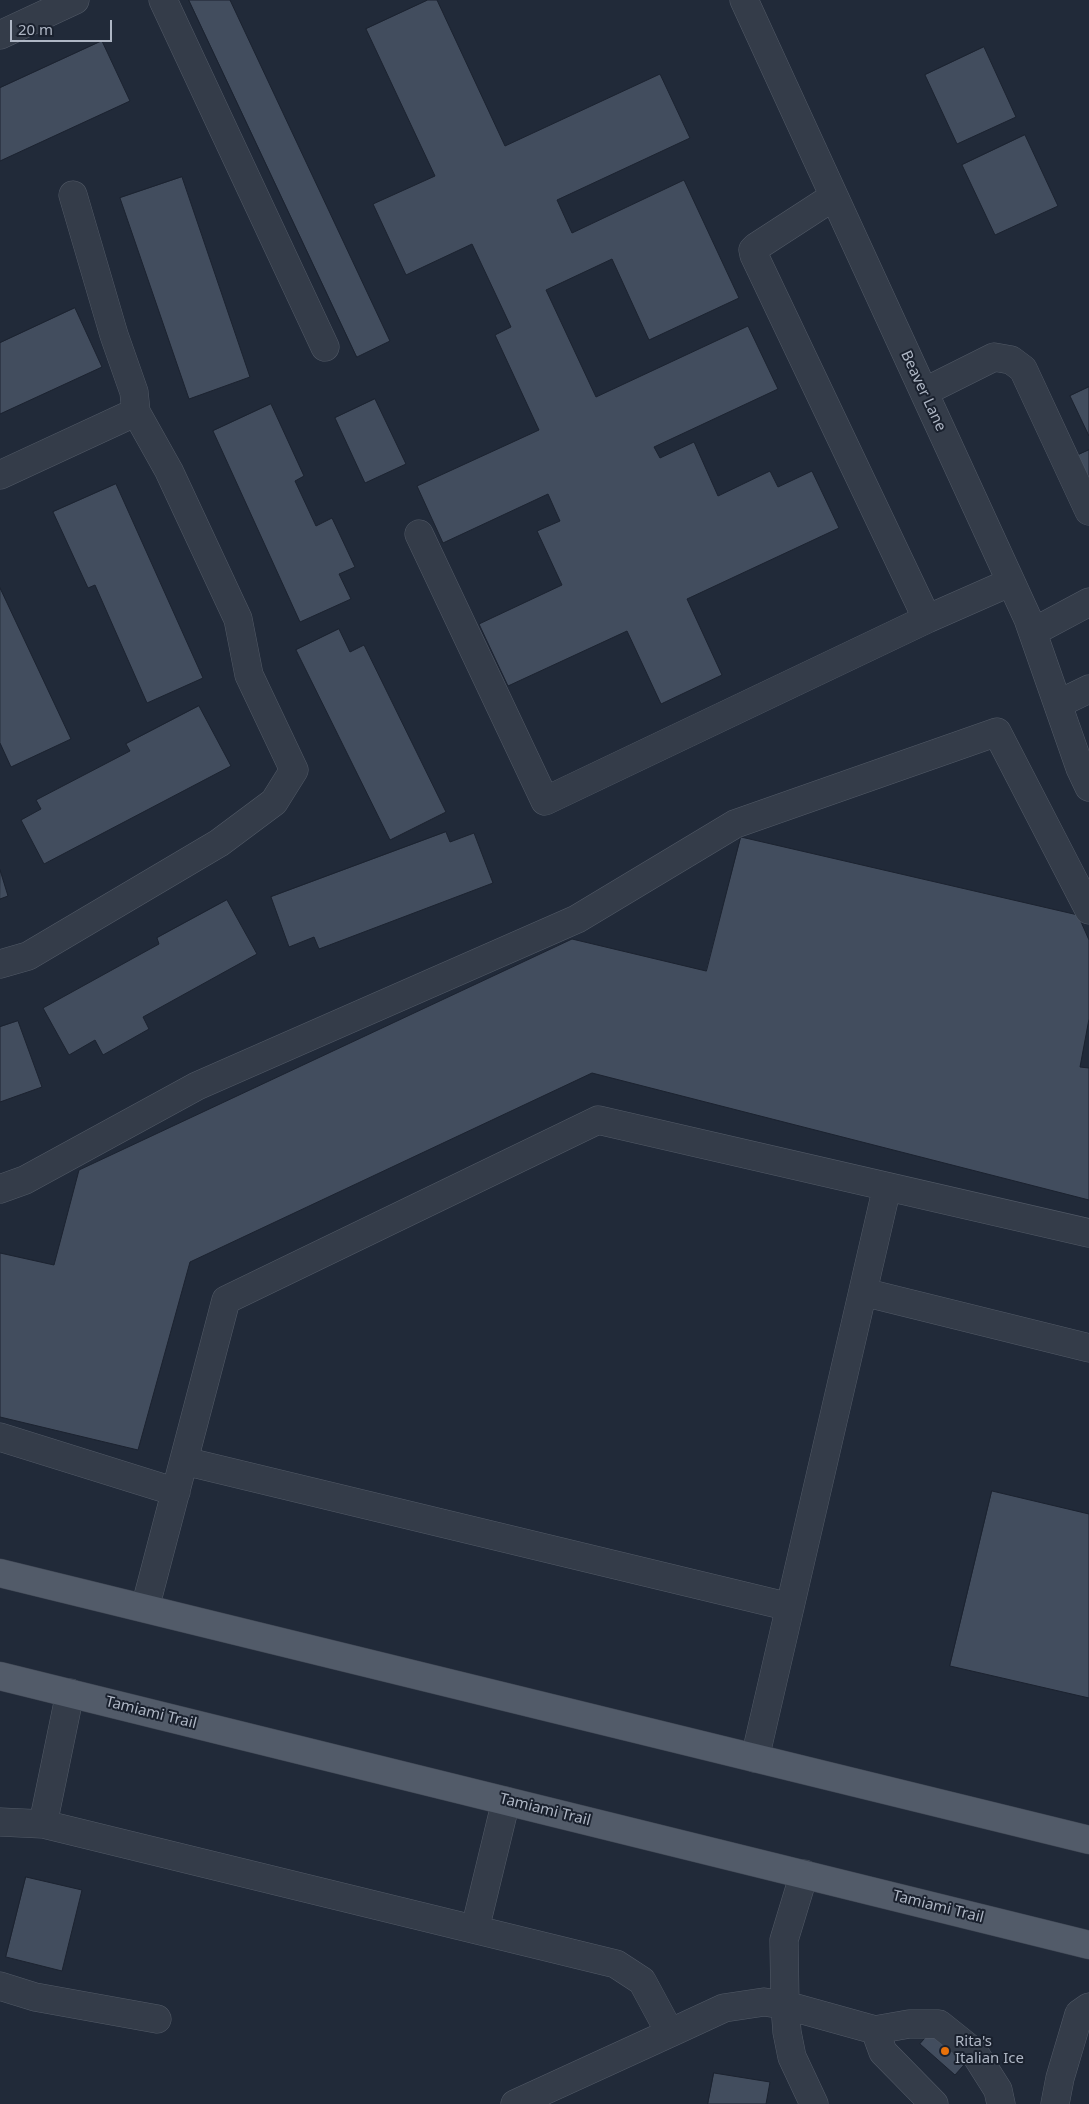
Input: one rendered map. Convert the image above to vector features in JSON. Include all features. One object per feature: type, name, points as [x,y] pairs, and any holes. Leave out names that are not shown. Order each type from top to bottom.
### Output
[{"type":"main road","points":[[0,1573],[1089,1840]]},
{"type":"main road","name":"Tamiami Trail","points":[[0,1676],[1089,1945]]},
{"type":"street","points":[[0,35],[75,0]]},
{"type":"street","points":[[163,0],[325,347]]},
{"type":"street","name":"Beaver Lane","points":[[744,0],[1033,632],[1089,787]]},
{"type":"street","points":[[0,964],[28,956],[219,843],[274,802],[294,770],[249,675],[238,619],[169,471],[136,412],[134,392],[114,335],[73,195]]},
{"type":"street","points":[[833,196],[756,247],[753,250],[754,256],[927,619]]},
{"type":"street","points":[[924,392],[994,358],[1011,360],[1023,370],[1089,511]]},
{"type":"street","points":[[0,476],[136,412]]},
{"type":"street","points":[[419,534],[545,801],[927,619],[1011,582]]},
{"type":"street","points":[[1033,632],[1089,602]]},
{"type":"street","points":[[1058,704],[1089,690]]},
{"type":"street","points":[[0,1190],[24,1180],[197,1086],[577,919],[735,824],[997,732],[1089,910]]},
{"type":"street","points":[[145,1608],[226,1300],[598,1120],[1089,1233]]},
{"type":"street","points":[[755,1758],[887,1187]]},
{"type":"street","points":[[863,1292],[1089,1348]]},
{"type":"street","points":[[0,1437],[176,1492]]},
{"type":"street","points":[[184,1461],[790,1607]]},
{"type":"street","points":[[43,1824],[70,1693]]},
{"type":"street","points":[[475,1929],[506,1801]]},
{"type":"street","points":[[0,1822],[43,1824],[616,1964],[642,1981],[670,2033]]},
{"type":"street","points":[[804,1874],[784,1940],[787,2032],[792,2057],[814,2104]]},
{"type":"street","points":[[0,1986],[35,1998],[157,2020]]},
{"type":"street","points":[[515,2104],[724,2008],[764,2002],[786,2005],[875,2030],[908,2024],[940,2024],[974,2052],[998,2090],[1001,2104]]},
{"type":"street","points":[[1055,2104],[1060,2078],[1079,2014],[1089,2007]]},
{"type":"street","points":[[875,2030],[883,2052],[934,2104]]},
{"type":"building","points":[[189,0],[230,0],[390,341],[357,357]]},
{"type":"building","points":[[428,0],[437,0],[505,146],[660,74],[690,138],[557,200],[572,233],[684,180],[739,298],[649,340],[612,259],[546,290],[596,397],[748,326],[778,389],[654,447],[660,458],[694,442],[718,496],[770,471],[778,487],[812,471],[839,528],[687,599],[722,675],[661,704],[627,631],[508,686],[479,624],[562,585],[537,531],[560,521],[548,494],[443,543],[417,486],[539,430],[495,335],[511,327],[472,244],[406,275],[373,204],[435,176],[366,29]]},
{"type":"building","points":[[102,41],[130,101],[0,161],[0,88]]},
{"type":"building","points":[[984,47],[1016,117],[957,144],[925,75]]},
{"type":"building","points":[[1025,135],[1058,206],[995,235],[962,165]]},
{"type":"building","points":[[182,177],[250,377],[189,399],[120,198]]},
{"type":"building","points":[[75,308],[102,367],[0,414],[0,343]]},
{"type":"building","points":[[1089,387],[1089,436],[1070,396]]},
{"type":"building","points":[[375,399],[406,464],[365,483],[335,418]]},
{"type":"building","points":[[271,404],[304,476],[295,481],[316,526],[332,518],[355,567],[339,574],[351,599],[300,622],[213,431]]},
{"type":"building","points":[[1089,450],[1089,479],[1078,455]]},
{"type":"building","points":[[116,484],[203,678],[147,703],[95,585],[88,588],[53,512]]},
{"type":"building","points":[[0,588],[71,739],[11,767],[0,743]]},
{"type":"building","points":[[339,629],[350,652],[364,645],[446,812],[390,840],[296,650]]},
{"type":"building","points":[[199,706],[231,766],[44,864],[21,820],[41,809],[36,800],[130,751],[126,744]]},
{"type":"building","points":[[446,832],[450,842],[474,833],[493,883],[319,949],[314,937],[289,947],[271,897]]},
{"type":"building","points":[[741,837],[1078,915],[1089,940],[1089,1019],[1080,1067],[1089,1068],[1089,1200],[592,1073],[190,1262],[138,1450],[0,1417],[0,1253],[54,1265],[79,1170],[572,939],[706,971]]},
{"type":"building","points":[[0,870],[8,896],[0,899]]},
{"type":"building","points":[[227,900],[257,954],[143,1017],[149,1029],[103,1055],[95,1040],[69,1055],[43,1008],[159,944],[157,938]]},
{"type":"building","points":[[18,1021],[42,1087],[0,1102],[0,1027]]},
{"type":"building","points":[[992,1491],[1089,1514],[1089,1698],[950,1666]]},
{"type":"building","points":[[26,1877],[82,1890],[62,1971],[6,1957]]},
{"type":"building","name":"Rita's Italian Ice","points":[[935,2027],[970,2058],[955,2075],[920,2044]]},
{"type":"building","points":[[714,2073],[770,2082],[766,2104],[708,2104]]},
{"type":"place","name":"Rita's Italian Ice","points":[[945,2051]]}]
